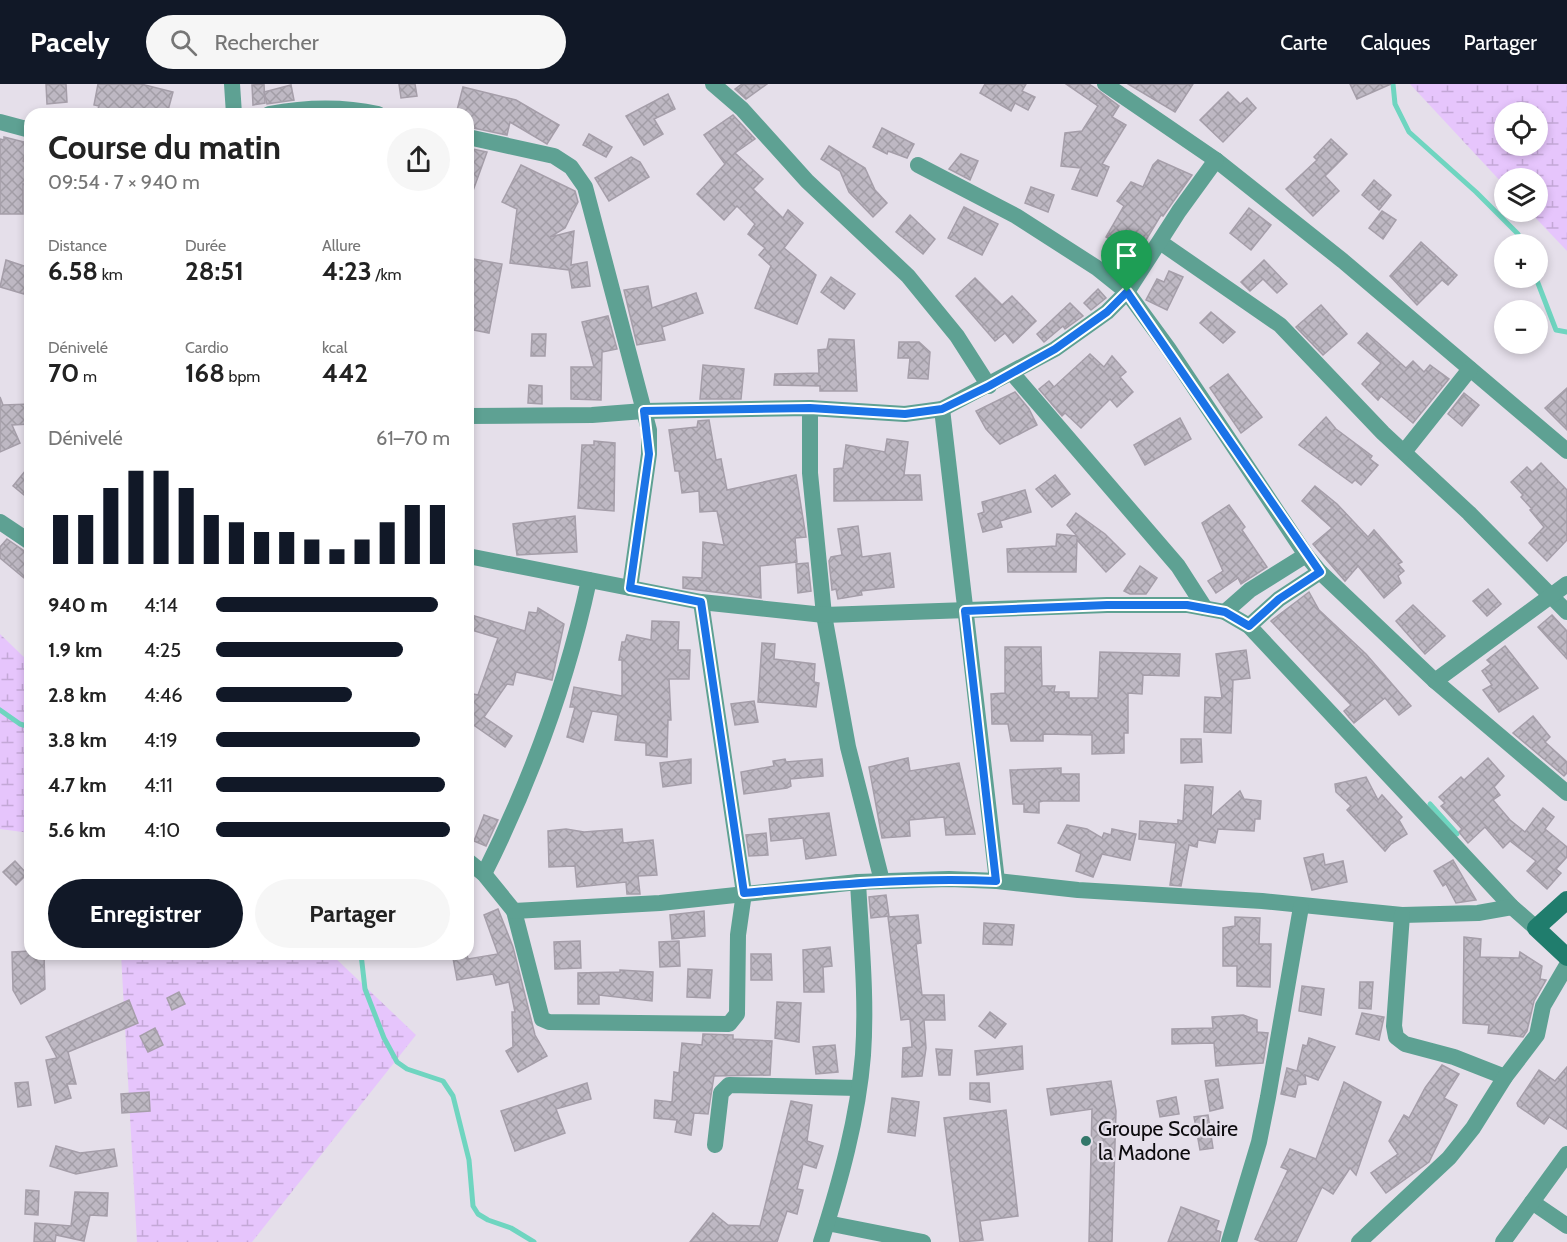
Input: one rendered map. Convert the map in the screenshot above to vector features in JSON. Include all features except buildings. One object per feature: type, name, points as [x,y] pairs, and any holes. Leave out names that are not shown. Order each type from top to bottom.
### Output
[{"type":"street","points":[[232,84],[234,108]]},
{"type":"street","points":[[713,84],[741,108],[822,195],[908,276],[957,336],[989,386]]},
{"type":"street","points":[[1105,84],[1216,160],[1343,261],[1567,451]]},
{"type":"street","points":[[0,122],[24,128]]},
{"type":"street","points":[[474,137],[554,156],[571,167],[585,187],[644,411],[649,454],[630,588]]},
{"type":"street","points":[[474,416],[592,415],[644,411],[810,408],[905,414],[942,409],[1055,349],[1107,312],[1127,292],[1216,160]]},
{"type":"street","points":[[918,165],[1016,216],[1096,268],[1127,292],[1168,348],[1306,555],[1320,572],[1435,681],[1567,793]]},
{"type":"street","points":[[1160,242],[1280,325],[1404,452],[1469,513],[1567,612]]},
{"type":"street","points":[[1404,452],[1470,369]]},
{"type":"street","points":[[1012,373],[1158,541],[1178,566],[1205,608]]},
{"type":"street","points":[[810,408],[810,473],[824,615],[851,758],[882,881]]},
{"type":"street","points":[[942,409],[996,881]]},
{"type":"street","points":[[0,522],[24,538]]},
{"type":"street","points":[[1225,612],[1250,590],[1306,555]]},
{"type":"street","points":[[474,557],[701,602],[824,615],[1107,605],[1205,608],[1225,612],[1249,626],[1512,907],[1567,957]]},
{"type":"street","points":[[1249,626],[1279,599],[1320,572]]},
{"type":"street","points":[[484,874],[512,818],[553,716],[576,641],[589,580]]},
{"type":"street","points":[[1435,681],[1567,584]]},
{"type":"street","points":[[474,866],[484,874],[514,911],[542,1019],[549,1022],[605,1024],[729,1024],[737,1014],[738,935],[744,893],[701,602]]},
{"type":"street","points":[[514,911],[660,903],[858,882],[949,879],[996,881],[1078,890],[1262,901],[1402,915],[1478,913],[1512,907]]},
{"type":"street","points":[[821,1242],[853,1121],[862,1056],[864,986],[858,882]]},
{"type":"street","points":[[1536,928],[1567,900]]},
{"type":"street","points":[[1229,1242],[1258,1142],[1268,1097],[1301,906]]},
{"type":"street","points":[[1402,915],[1394,1026],[1396,1037],[1405,1044],[1454,1057],[1505,1077]]},
{"type":"street","points":[[1359,1242],[1449,1158],[1473,1128],[1505,1077],[1537,1035],[1543,1006],[1567,965]]},
{"type":"street","points":[[716,1145],[721,1093],[729,1084],[858,1088]]},
{"type":"street","points":[[1503,1242],[1567,1154]]},
{"type":"street","points":[[1532,1202],[1567,1226]]},
{"type":"street","points":[[827,1223],[923,1242]]},
{"type":"green space","points":[[1410,84],[1567,84],[1567,251],[1539,222],[1548,222],[1548,168],[1494,168],[1494,174]]},
{"type":"green space","points":[[0,634],[24,657],[24,832],[0,829]]},
{"type":"green space","points":[[121,960],[337,960],[416,1035],[252,1242],[137,1242]]},
{"type":"waterway","points":[[1393,84],[1395,104],[1409,132],[1476,192],[1518,234]]},
{"type":"waterway","points":[[1540,288],[1556,330],[1567,332]]},
{"type":"waterway","points":[[0,710],[24,725]]},
{"type":"waterway","points":[[1430,804],[1457,834]]},
{"type":"waterway","points":[[362,960],[365,989],[384,1038],[397,1062],[407,1069],[443,1081],[453,1096],[469,1160],[473,1206],[478,1214],[488,1220],[511,1228],[534,1242]]},
{"type":"place","name":"Groupe Scolaire la Madone","points":[[1086,1141]]},
{"type":"route","points":[[1127,292],[1168,348],[1306,555],[1320,572],[1279,599],[1249,626],[1225,612],[1187,605],[1107,605],[965,611],[996,881],[949,879],[858,882],[744,893],[701,602],[630,588],[642,519],[649,454],[649,430],[644,411],[825,408],[905,414],[942,409],[975,394],[1055,349],[1107,312],[1127,292]]}]
